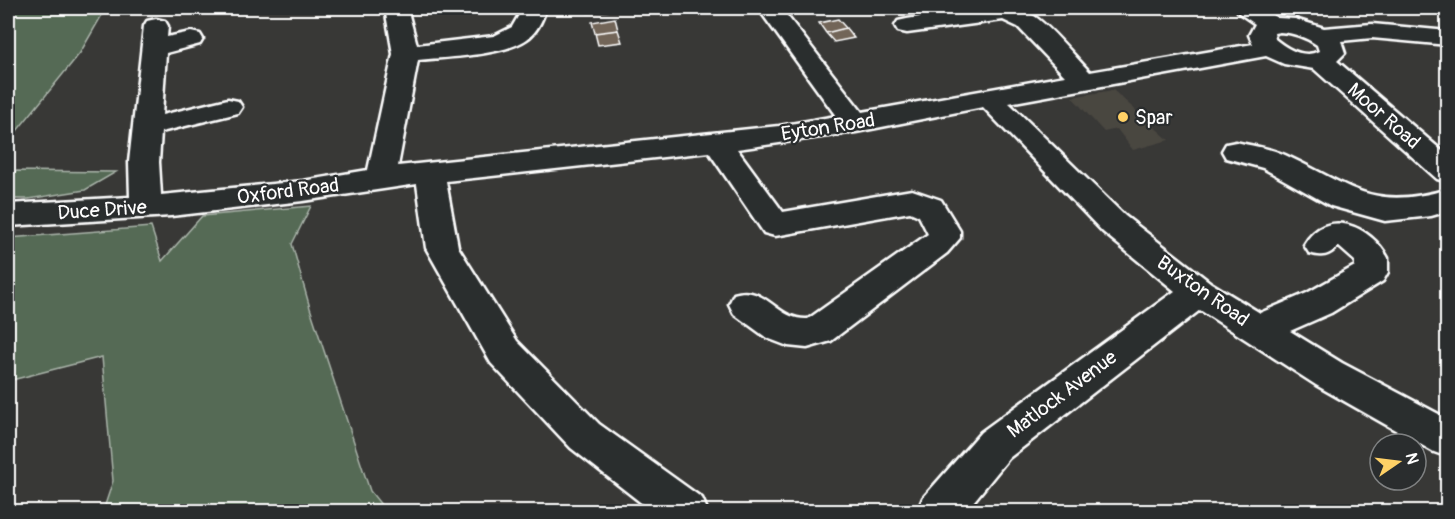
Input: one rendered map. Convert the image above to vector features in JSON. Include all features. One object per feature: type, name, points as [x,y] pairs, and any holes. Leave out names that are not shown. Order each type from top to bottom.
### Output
[{"type":"street","points":[[381,178],[406,54],[396,8]]},
{"type":"street","points":[[406,54],[483,44],[514,37],[529,23],[534,8]]},
{"type":"street","points":[[769,8],[856,123]]},
{"type":"street","points":[[1247,8],[1271,37]]},
{"type":"street","points":[[907,26],[948,21],[992,10],[1006,12],[1027,22],[1085,82]]},
{"type":"street","name":"Eyton Road","points":[[381,178],[717,142],[856,123],[1085,82],[1271,37],[1295,26],[1321,48],[1372,31],[1448,38]]},
{"type":"street","points":[[146,207],[144,162],[155,37],[191,39]]},
{"type":"street","name":"Moor Road","points":[[1321,48],[1448,172]]},
{"type":"street","name":"Buxton Road","points":[[991,100],[1114,224],[1199,292],[1329,374],[1448,439]]},
{"type":"street","points":[[147,127],[228,107]]},
{"type":"street","points":[[717,142],[775,225],[912,201],[930,208],[944,231],[944,238],[818,332],[793,335],[746,304]]},
{"type":"street","points":[[1236,151],[1273,161],[1342,198],[1385,210],[1431,205],[1448,200]]},
{"type":"street","points":[[430,173],[442,248],[504,352],[585,436],[687,512]]},
{"type":"street","name":"Oxford Road","points":[[195,202],[303,191],[381,178]]},
{"type":"street","name":"Duce Drive","points":[[8,215],[195,202]]},
{"type":"street","points":[[1258,329],[1319,303],[1371,272],[1372,258],[1362,246],[1347,236],[1332,234],[1320,245]]},
{"type":"street","name":"Matlock Avenue","points":[[938,512],[995,445],[1199,292]]},
{"type":"shaded area","points":[[1113,90],[1169,140],[1133,150],[1117,129],[1104,132],[1072,97]]},
{"type":"green space","points":[[8,8],[106,8],[80,53],[8,142]]},
{"type":"green space","points":[[8,171],[116,172],[85,190],[28,199],[8,199]]},
{"type":"green space","points":[[311,206],[292,244],[310,308],[370,491],[386,511],[103,511],[113,481],[102,357],[8,381],[8,238],[151,227],[162,261],[202,216]]},
{"type":"building","points":[[587,8],[611,8],[611,10],[588,13]]},
{"type":"building","points":[[615,18],[618,30],[595,33],[592,22]]},
{"type":"building","points":[[838,19],[846,28],[826,33],[819,23]]},
{"type":"building","points":[[846,28],[854,38],[834,42],[826,33]]},
{"type":"building","points":[[618,30],[622,42],[598,45],[595,33]]},
{"type":"place","name":"Spar","points":[[1123,117]]}]
